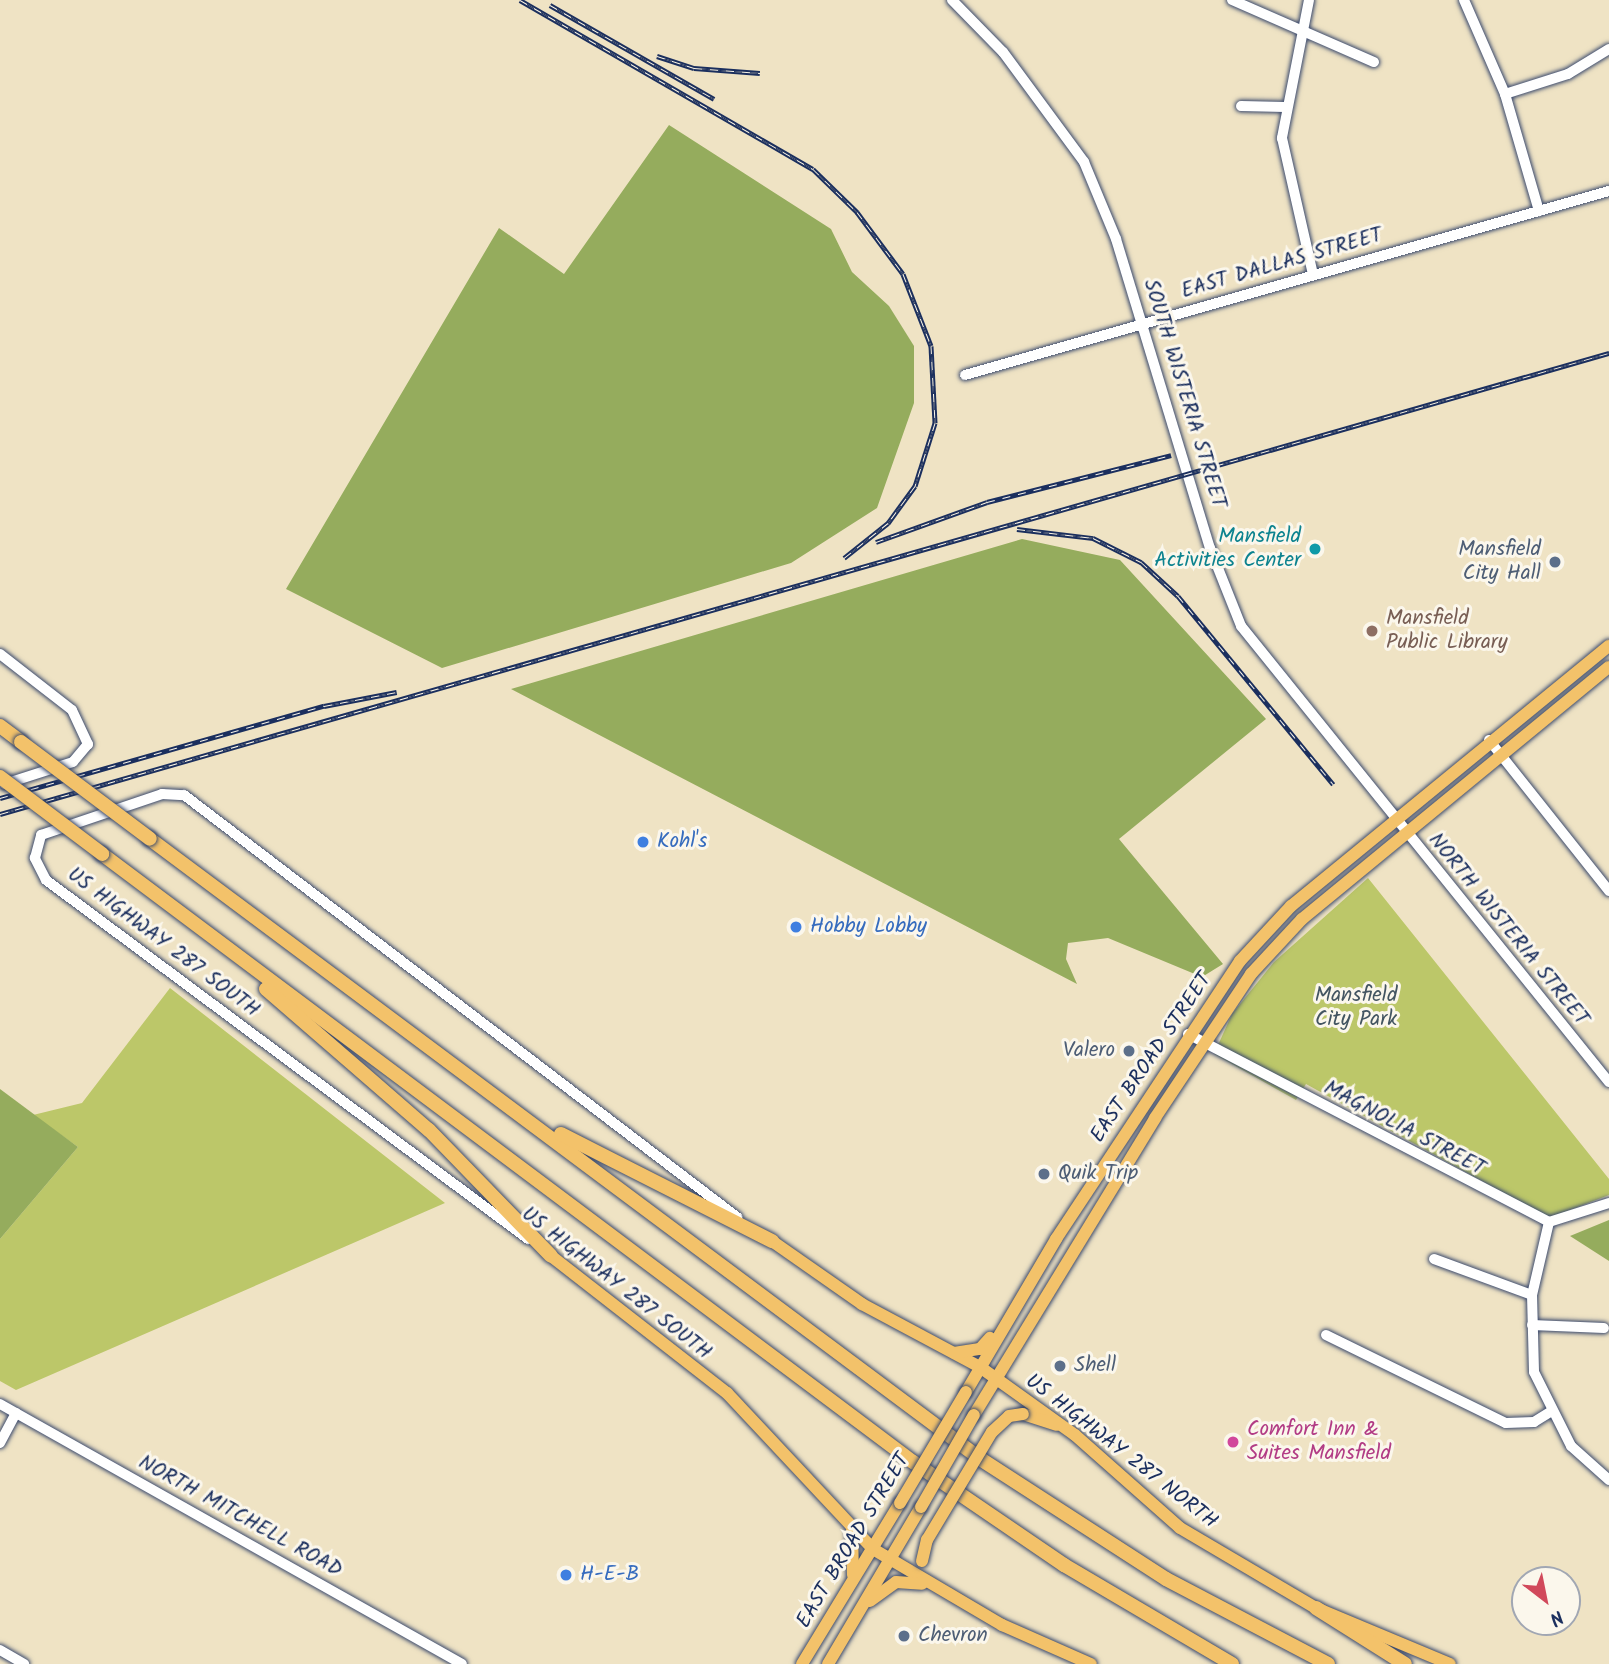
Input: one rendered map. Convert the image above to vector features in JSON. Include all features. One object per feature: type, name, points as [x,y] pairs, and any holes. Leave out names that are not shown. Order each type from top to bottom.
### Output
[{"type":"highway","points":[[0,726],[527,1117],[982,1460],[1166,1579],[1328,1664]]},
{"type":"highway","points":[[0,777],[167,905],[913,1462],[1063,1565],[1232,1664]]},
{"type":"highway","points":[[167,905],[365,1071],[551,1256]]},
{"type":"highway","points":[[527,1117],[772,1241]]},
{"type":"highway","points":[[1316,1608],[1405,1664]]},
{"type":"main road","name":"EAST BROAD STREET","points":[[802,1664],[1056,1239],[1188,1034],[1240,961],[1291,906],[1489,740],[1607,657]]},
{"type":"main road","name":"EAST BROAD STREET","points":[[828,1664],[1074,1250],[1203,1042],[1251,974],[1302,919],[1500,754],[1607,657]]},
{"type":"main road","points":[[1291,906],[1302,919]]},
{"type":"main road","points":[[1240,961],[1251,974]]},
{"type":"main road","points":[[1140,1109],[1155,1118]]},
{"type":"main road","points":[[1056,1239],[1074,1250]]},
{"type":"main road","name":"US HIGHWAY 287 SOUTH","points":[[772,1241],[862,1304],[996,1378]]},
{"type":"main road","name":"US HIGHWAY 287 SOUTH","points":[[551,1256],[756,1420],[852,1531],[890,1559]]},
{"type":"main road","points":[[951,1353],[980,1349],[1005,1323]]},
{"type":"main road","name":"US HIGHWAY 287 NORTH","points":[[996,1378],[1063,1427],[1180,1528],[1316,1608],[1450,1664]]},
{"type":"main road","points":[[928,1585],[922,1561],[927,1540],[992,1432],[1009,1416],[1023,1414],[1063,1427]]},
{"type":"main road","points":[[851,1582],[852,1531]]},
{"type":"main road","points":[[890,1559],[928,1585],[1091,1664]]},
{"type":"main road","points":[[864,1606],[896,1582],[928,1585]]},
{"type":"street","name":"SOUTH WISTERIA STREET","points":[[952,0],[1003,52],[1084,162],[1144,323],[1210,548],[1241,626],[1405,834]]},
{"type":"street","points":[[1232,0],[1306,35],[1374,62]]},
{"type":"street","points":[[1309,0],[1306,35],[1285,107],[1286,162],[1314,274]]},
{"type":"street","points":[[1464,0],[1505,94],[1539,211]]},
{"type":"street","points":[[1505,94],[1568,74],[1609,48]]},
{"type":"street","points":[[1241,106],[1285,107]]},
{"type":"street","name":"EAST DALLAS STREET","points":[[965,375],[1609,191]]},
{"type":"street","points":[[0,654],[72,710],[88,744],[73,762],[0,785]]},
{"type":"street","points":[[1489,740],[1609,891]]},
{"type":"street","name":"US HIGHWAY 287 SOUTH","points":[[551,1256],[46,880],[35,858],[41,835],[162,794],[184,794],[672,1172],[772,1241]]},
{"type":"street","name":"NORTH WISTERIA STREET","points":[[1405,834],[1609,1083]]},
{"type":"street","name":"MAGNOLIA STREET","points":[[1188,1034],[1549,1223]]},
{"type":"street","points":[[1609,1203],[1549,1223],[1532,1295],[1534,1372],[1550,1412],[1571,1446],[1609,1480]]},
{"type":"street","points":[[1434,1259],[1532,1295]]},
{"type":"street","points":[[1532,1325],[1604,1328]]},
{"type":"street","points":[[1326,1335],[1506,1423],[1534,1422],[1550,1412]]},
{"type":"street","name":"NORTH MITCHELL ROAD","points":[[0,1404],[462,1664]]},
{"type":"street","points":[[0,1443],[16,1413]]},
{"type":"street","points":[[0,1650],[24,1664]]},
{"type":"green space","points":[[669,125],[831,229],[852,272],[889,306],[914,346],[914,403],[877,508],[791,563],[442,668],[286,589],[499,228],[564,274]]},
{"type":"green space","points":[[1022,539],[1120,560],[1266,719],[1119,839],[1223,964],[1202,977],[1108,938],[1068,943],[1066,959],[1077,984],[511,689]]},
{"type":"green space","name":"Mansfield City Park","points":[[1368,878],[1609,1179],[1609,1195],[1549,1218],[1306,1084],[1296,1100],[1214,1054],[1232,1014],[1274,962]]},
{"type":"green space","points":[[170,988],[445,1203],[16,1390],[0,1381],[0,1239],[78,1147],[33,1115],[82,1103]]},
{"type":"green space","points":[[0,1089],[78,1147],[0,1239]]},
{"type":"green space","points":[[1609,1220],[1609,1261],[1570,1236]]},
{"type":"railway","points":[[520,0],[813,169],[857,212],[903,274],[931,346],[935,423],[915,486],[888,523],[844,558]]},
{"type":"railway","points":[[550,5],[714,99]]},
{"type":"railway","points":[[657,56],[694,68],[760,73]]},
{"type":"railway","points":[[0,814],[1609,353]]},
{"type":"railway","points":[[876,542],[987,502],[1171,455]]},
{"type":"railway","points":[[1017,529],[1093,538],[1141,562],[1178,596],[1333,784]]},
{"type":"railway","points":[[0,798],[324,706],[397,692]]},
{"type":"place","name":"Mansfield Activities Center","points":[[1315,549]]},
{"type":"place","name":"Mansfield City Hall","points":[[1555,562]]},
{"type":"place","name":"Mansfield Public Library","points":[[1372,631]]},
{"type":"place","name":"Kohl's","points":[[643,842]]},
{"type":"place","name":"Hobby Lobby","points":[[796,927]]},
{"type":"place","name":"Valero","points":[[1129,1051]]},
{"type":"place","name":"Quik Trip","points":[[1044,1174]]},
{"type":"place","name":"Shell","points":[[1060,1366]]},
{"type":"place","name":"Comfort Inn & Suites Mansfield","points":[[1233,1442]]},
{"type":"place","name":"H-E-B","points":[[566,1575]]},
{"type":"place","name":"Chevron","points":[[904,1636]]}]
